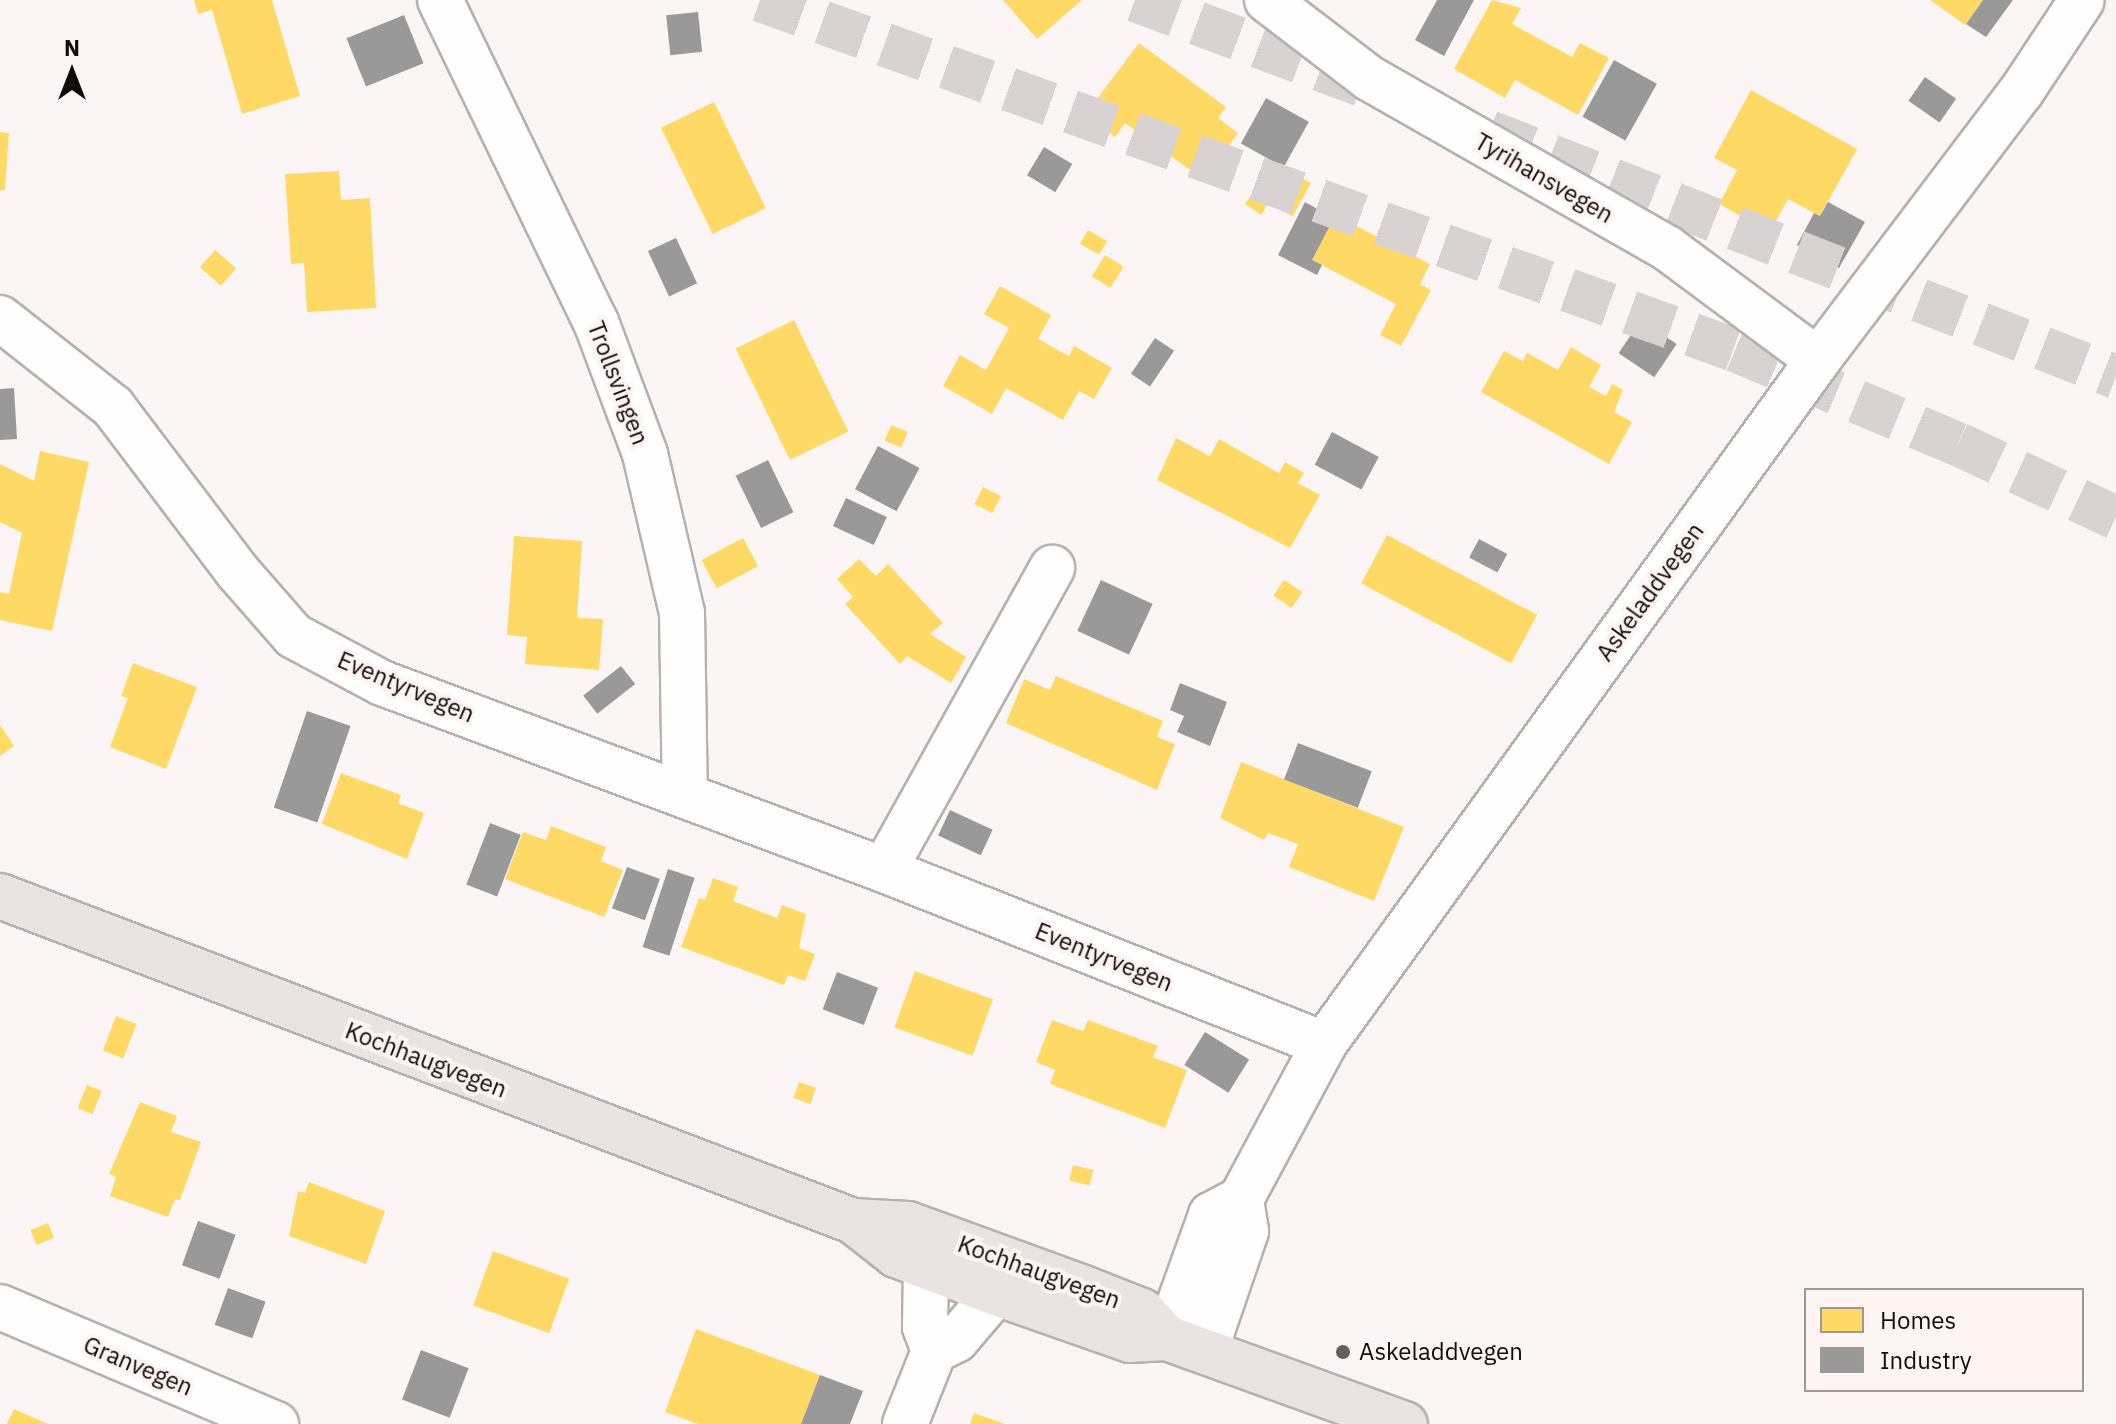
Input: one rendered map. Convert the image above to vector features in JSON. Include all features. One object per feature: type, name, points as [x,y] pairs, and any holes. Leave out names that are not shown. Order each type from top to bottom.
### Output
[{"type":"main road","name":"Kochhaugvegen","points":[[0,896],[853,1221],[896,1255],[926,1267],[1130,1340],[1186,1344],[1405,1424]]},
{"type":"main road","name":"Kochhaugvegen","points":[[853,1221],[908,1224],[1066,1282],[1142,1311],[1186,1344]]},
{"type":"street","name":"Trollsvingen","points":[[440,0],[596,322],[645,454],[682,613],[685,795]]},
{"type":"street","name":"Tyrihansvegen","points":[[1267,0],[1369,78],[1667,248],[1818,360]]},
{"type":"street","name":"Askeladdvegen","points":[[1186,1344],[1211,1215],[1241,1199],[1324,1044],[1818,360],[2021,92],[2082,0]]},
{"type":"street","name":"Eventyrvegen","points":[[0,318],[113,407],[237,571],[294,636],[382,683],[884,870],[1324,1044]]},
{"type":"street","points":[[884,870],[1052,568]]},
{"type":"street","points":[[926,1267],[925,1327],[934,1351]]},
{"type":"street","points":[[905,1424],[934,1351],[956,1340],[996,1293]]},
{"type":"street","name":"Granvegen","points":[[0,1307],[276,1424]]},
{"type":"building: Homes","points":[[194,0],[272,0],[300,96],[242,114],[212,10],[198,14]]},
{"type":"building: Homes","points":[[1003,0],[1082,0],[1037,39]]},
{"type":"building: Homes","points":[[1492,0],[1521,8],[1512,24],[1572,57],[1580,43],[1609,58],[1578,115],[1515,80],[1505,98],[1454,69]]},
{"type":"building: Homes","points":[[1930,0],[1983,0],[1965,25]]},
{"type":"building: Homes","points":[[1139,43],[1226,107],[1218,118],[1238,133],[1204,180],[1125,123],[1115,137],[1085,115]]},
{"type":"building: Homes","points":[[1751,90],[1857,149],[1820,216],[1788,199],[1770,232],[1719,204],[1737,170],[1714,158]]},
{"type":"building: Homes","points":[[714,102],[766,208],[713,234],[661,128]]},
{"type":"building: Homes","points":[[0,132],[9,133],[5,190],[0,190]]},
{"type":"building: Homes","points":[[339,171],[341,200],[370,198],[376,308],[307,312],[304,263],[291,264],[285,174]]},
{"type":"building: Homes","points":[[1294,174],[1311,183],[1293,216],[1276,208]]},
{"type":"building: Homes","points":[[1253,192],[1269,201],[1261,215],[1245,204]]},
{"type":"building: Homes","points":[[1335,215],[1430,264],[1420,284],[1431,290],[1401,346],[1380,335],[1396,304],[1312,260]]},
{"type":"building: Homes","points":[[1088,230],[1107,241],[1099,255],[1080,244]]},
{"type":"building: Homes","points":[[215,250],[236,268],[221,286],[200,267]]},
{"type":"building: Homes","points":[[1105,255],[1124,267],[1110,288],[1092,276]]},
{"type":"building: Homes","points":[[1000,286],[1051,315],[1038,339],[1069,356],[1074,346],[1112,368],[1094,399],[1079,391],[1063,420],[1006,388],[992,414],[943,386],[960,355],[986,370],[1009,328],[984,314]]},
{"type":"building: Homes","points":[[794,320],[848,431],[790,460],[736,348]]},
{"type":"building: Homes","points":[[1571,347],[1601,365],[1589,387],[1606,396],[1612,384],[1623,390],[1614,412],[1632,422],[1609,464],[1481,392],[1504,351],[1523,361],[1527,353],[1558,370]]},
{"type":"building: Homes","points":[[891,425],[908,432],[901,448],[885,441]]},
{"type":"building: Homes","points":[[1176,438],[1210,456],[1219,439],[1279,473],[1285,462],[1304,473],[1298,483],[1320,495],[1290,548],[1157,480]]},
{"type":"building: Homes","points":[[40,451],[89,462],[52,631],[0,620],[0,592],[9,594],[22,533],[0,522],[0,464],[34,481]]},
{"type":"building: Homes","points":[[983,487],[1001,496],[992,513],[974,504]]},
{"type":"building: Homes","points":[[1387,535],[1537,615],[1511,663],[1361,584]]},
{"type":"building: Homes","points":[[514,536],[582,541],[577,618],[603,619],[599,670],[525,664],[527,637],[507,635]]},
{"type":"building: Homes","points":[[743,538],[758,566],[717,588],[702,560]]},
{"type":"building: Homes","points":[[859,559],[876,576],[888,564],[943,623],[930,634],[966,657],[951,683],[907,656],[900,664],[845,604],[853,597],[837,579]]},
{"type":"building: Homes","points":[[1284,580],[1302,592],[1292,608],[1273,596]]},
{"type":"building: Homes","points":[[133,663],[197,687],[166,769],[110,747],[128,698],[121,696]]},
{"type":"building: Homes","points":[[1056,676],[1163,721],[1157,737],[1175,744],[1157,790],[1006,723],[1024,679],[1050,690]]},
{"type":"building: Homes","points":[[0,725],[14,746],[0,756]]},
{"type":"building: Homes","points":[[1241,762],[1404,827],[1374,901],[1289,867],[1298,844],[1268,833],[1264,840],[1220,818]]},
{"type":"building: Homes","points":[[341,773],[401,795],[398,803],[424,813],[407,859],[322,824]]},
{"type":"building: Homes","points":[[551,826],[606,847],[601,861],[623,870],[604,917],[505,879],[523,832],[546,840]]},
{"type":"building: Homes","points":[[713,878],[738,887],[733,901],[777,918],[782,905],[806,914],[799,948],[815,954],[805,981],[788,975],[784,985],[681,947],[699,898],[705,900]]},
{"type":"building: Homes","points":[[915,971],[993,999],[972,1056],[894,1027]]},
{"type":"building: Homes","points":[[116,1016],[137,1024],[123,1058],[103,1051]]},
{"type":"building: Homes","points":[[1052,1020],[1083,1031],[1088,1020],[1158,1046],[1153,1057],[1187,1070],[1165,1128],[1050,1084],[1055,1070],[1036,1062]]},
{"type":"building: Homes","points":[[799,1082],[816,1088],[810,1104],[793,1098]]},
{"type":"building: Homes","points":[[87,1085],[102,1091],[92,1114],[78,1108]]},
{"type":"building: Homes","points":[[140,1102],[177,1116],[171,1132],[201,1142],[180,1200],[175,1199],[168,1217],[110,1196],[116,1177],[109,1174]]},
{"type":"building: Homes","points":[[1073,1165],[1093,1170],[1090,1186],[1069,1181]]},
{"type":"building: Homes","points":[[309,1182],[385,1211],[366,1264],[289,1236],[298,1191],[305,1193]]},
{"type":"building: Homes","points":[[48,1223],[54,1238],[36,1245],[30,1230]]},
{"type":"building: Homes","points":[[493,1251],[569,1279],[549,1333],[473,1306]]},
{"type":"building: Homes","points":[[696,1329],[820,1375],[801,1424],[698,1424],[665,1412]]},
{"type":"building: Homes","points":[[14,1409],[48,1424],[7,1424]]},
{"type":"building: Homes","points":[[974,1413],[1005,1424],[970,1424]]},
{"type":"building: Industry","points":[[1437,0],[1474,0],[1444,56],[1415,40]]},
{"type":"building: Industry","points":[[1983,0],[2013,0],[1986,37],[1966,24]]},
{"type":"building: Industry","points":[[698,12],[702,52],[670,55],[666,15]]},
{"type":"building: Industry","points":[[404,15],[423,63],[366,86],[347,38]]},
{"type":"building: Industry","points":[[1614,60],[1657,84],[1625,141],[1582,117]]},
{"type":"building: Industry","points":[[1925,77],[1956,99],[1939,123],[1908,101]]},
{"type":"building: Industry","points":[[1266,98],[1309,122],[1284,167],[1241,143]]},
{"type":"building: Industry","points":[[1044,147],[1072,164],[1055,192],[1027,175]]},
{"type":"building: Industry","points":[[1305,202],[1334,218],[1312,260],[1322,265],[1317,275],[1278,255]]},
{"type":"building: Industry","points":[[1828,202],[1865,222],[1839,268],[1797,245],[1814,213],[1820,216]]},
{"type":"building: Industry","points":[[676,238],[697,283],[669,296],[648,251]]},
{"type":"building: Industry","points":[[1641,320],[1677,344],[1654,377],[1619,353]]},
{"type":"building: Industry","points":[[1155,338],[1174,351],[1150,387],[1131,374]]},
{"type":"building: Industry","points":[[14,388],[17,439],[0,440],[0,389]]},
{"type":"building: Industry","points":[[1332,432],[1379,457],[1361,490],[1315,465]]},
{"type":"building: Industry","points":[[878,446],[919,468],[896,511],[855,489]]},
{"type":"building: Industry","points":[[768,460],[793,512],[761,528],[736,476]]},
{"type":"building: Industry","points":[[846,498],[887,517],[874,545],[833,526]]},
{"type":"building: Industry","points":[[1479,539],[1507,554],[1497,573],[1469,558]]},
{"type":"building: Industry","points":[[1101,580],[1153,604],[1129,655],[1077,631]]},
{"type":"building: Industry","points":[[621,666],[635,684],[597,714],[583,696]]},
{"type":"building: Industry","points":[[1180,683],[1227,702],[1210,746],[1177,732],[1184,716],[1170,710]]},
{"type":"building: Industry","points":[[307,711],[350,726],[317,822],[274,807]]},
{"type":"building: Industry","points":[[1298,743],[1372,771],[1358,808],[1284,779]]},
{"type":"building: Industry","points":[[950,810],[993,830],[981,855],[938,835]]},
{"type":"building: Industry","points":[[490,823],[521,835],[497,896],[466,885]]},
{"type":"building: Industry","points":[[627,867],[660,879],[645,920],[612,908]]},
{"type":"building: Industry","points":[[668,869],[695,878],[669,956],[643,947]]},
{"type":"building: Industry","points":[[837,972],[878,988],[864,1025],[823,1009]]},
{"type":"building: Industry","points":[[1205,1032],[1249,1060],[1228,1093],[1184,1065]]},
{"type":"building: Industry","points":[[198,1221],[236,1235],[220,1279],[182,1265]]},
{"type":"building: Industry","points":[[228,1288],[266,1302],[252,1338],[215,1325]]},
{"type":"building: Industry","points":[[421,1350],[469,1368],[450,1418],[402,1399]]},
{"type":"building: Industry","points":[[820,1375],[863,1391],[850,1424],[801,1424]]},
{"type":"tunnel","points":[[760,0],[1735,350],[1958,444],[2116,518]]},
{"type":"tunnel","points":[[1135,0],[1379,91]]},
{"type":"tunnel","points":[[1489,132],[2116,377]]},
{"type":"place","name":"Askeladdvegen","points":[[1343,1352]]}]
